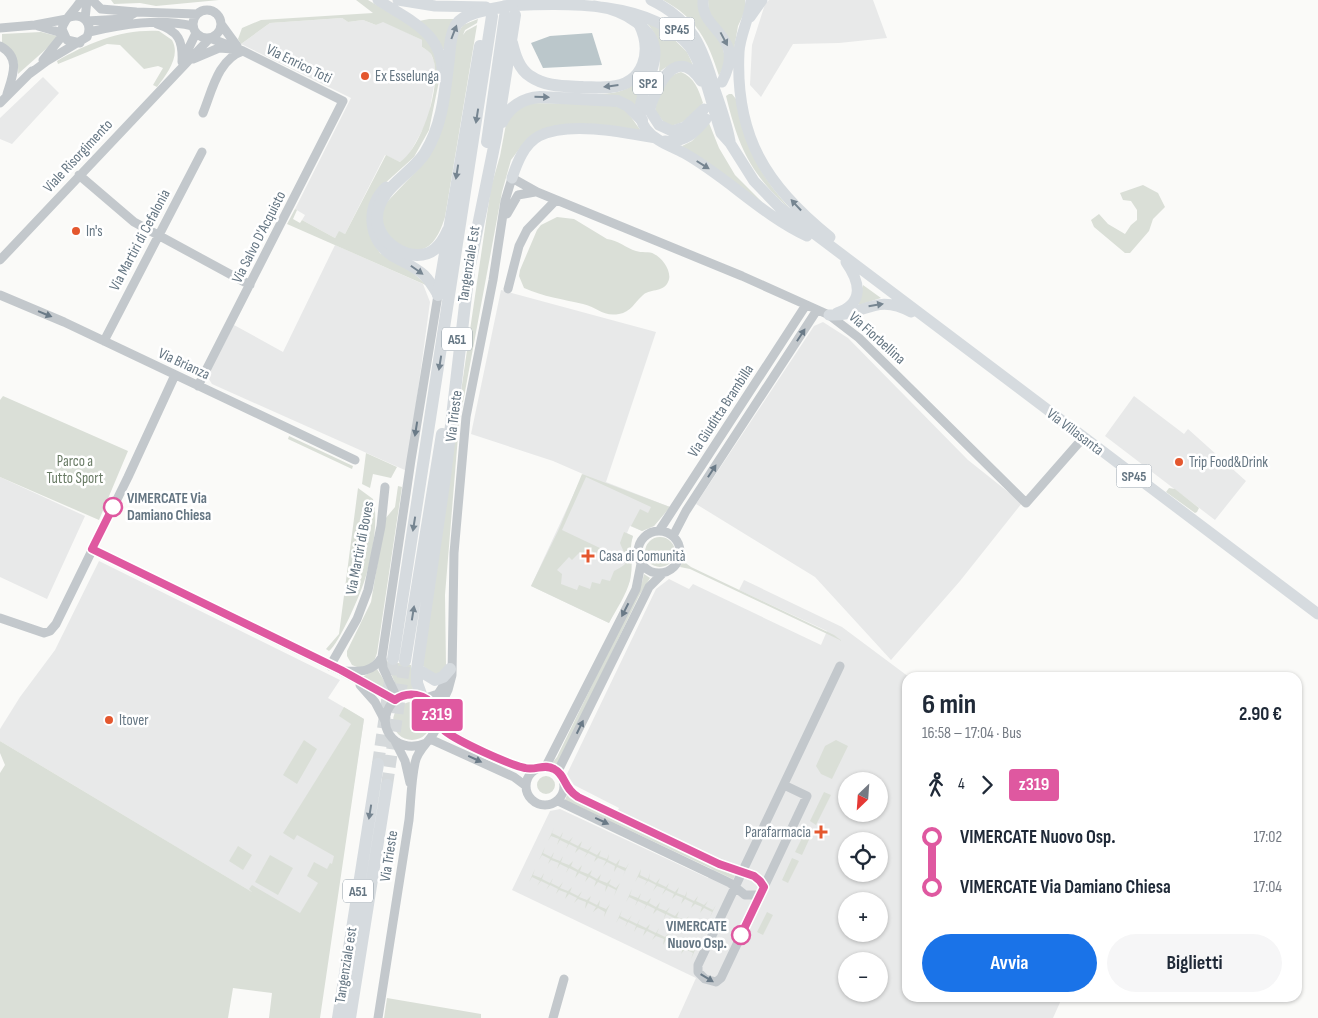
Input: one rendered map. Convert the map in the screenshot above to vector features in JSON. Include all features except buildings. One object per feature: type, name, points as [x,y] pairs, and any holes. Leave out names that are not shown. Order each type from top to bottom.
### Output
[{"type":"highway","points":[[424,698],[417,683],[417,669],[445,477],[469,270],[496,137],[511,41],[513,10],[472,15],[456,25],[451,42],[441,110],[435,133],[417,164],[389,190],[379,206],[377,220],[382,235],[388,243],[406,253],[422,255],[430,252],[440,244],[448,230]]},
{"type":"highway","name":"Tangenziale Est","points":[[393,659],[469,270],[513,10]]},
{"type":"highway","name":"Tangenziale Est","points":[[393,659],[492,16],[479,48],[448,230]]},
{"type":"highway","points":[[511,41],[522,69],[539,81],[556,86],[610,87],[634,78],[643,63],[647,46],[639,23]]},
{"type":"highway","points":[[496,137],[509,110],[532,97],[618,100],[628,106],[642,120]]},
{"type":"highway","points":[[438,294],[448,230]]},
{"type":"highway","points":[[417,669],[435,680],[443,677],[451,665]]},
{"type":"highway","name":"Tangenziale est","points":[[338,1018],[378,764]]},
{"type":"highway","name":"Tangenziale est","points":[[350,1018],[387,785]]},
{"type":"main road","points":[[378,0],[430,34],[440,50],[443,70],[436,117],[429,138],[409,168],[376,198],[371,212],[376,237],[383,248],[425,276],[438,294]]},
{"type":"main road","points":[[398,0],[435,6],[513,10]]},
{"type":"main road","name":"SP45","points":[[513,10],[558,3],[605,0],[625,2],[644,7],[667,21],[684,38],[695,55],[709,116],[730,143]]},
{"type":"main road","name":"SP45","points":[[651,0],[675,14],[698,40],[709,68],[730,143],[742,165],[762,191],[779,207],[929,322]]},
{"type":"main road","points":[[704,0],[704,12],[723,36],[729,51],[729,64],[722,82]]},
{"type":"main road","points":[[751,0],[741,38],[739,61],[741,109],[751,144],[761,163],[810,221],[896,290],[911,307]]},
{"type":"main road","points":[[746,23],[762,0]]},
{"type":"main road","name":"SP2","points":[[558,3],[604,7],[618,11],[639,23],[654,43],[656,52],[654,69],[641,106],[642,120]]},
{"type":"main road","points":[[722,95],[739,61]]},
{"type":"main road","points":[[684,67],[693,71],[700,81],[709,116],[672,131],[658,125],[650,111],[652,102],[665,74],[671,68],[684,67]]},
{"type":"main road","points":[[512,178],[519,159],[529,144],[538,136],[552,132],[587,129],[673,142],[685,139],[709,116]]},
{"type":"main road","points":[[642,120],[646,128],[658,139],[706,166],[785,223],[835,250],[857,277],[858,287],[855,300],[846,309],[830,315]]},
{"type":"main road","points":[[830,315],[851,314],[879,303],[905,309],[929,322]]},
{"type":"main road","name":"Via Villasanta","points":[[929,322],[1318,614]]},
{"type":"street","points":[[3,100],[28,75],[63,34],[62,25],[80,0]]},
{"type":"street","points":[[87,0],[86,20],[90,32]]},
{"type":"street","points":[[28,75],[47,61],[86,38],[90,32],[170,22],[195,30],[203,38],[210,38],[219,31],[221,24],[218,17],[212,12],[204,11],[197,14],[105,10],[98,7],[92,0]]},
{"type":"street","points":[[0,28],[36,25],[78,15],[86,20],[124,19],[136,12]]},
{"type":"street","points":[[195,30],[197,14]]},
{"type":"street","points":[[152,23],[166,27],[179,38],[185,62],[219,48],[243,51]]},
{"type":"street","name":"Via Enrico Toti","points":[[221,24],[232,41],[243,51]]},
{"type":"street","points":[[36,25],[63,34],[70,42],[80,42]]},
{"type":"street","name":"Viale Risorgimento","points":[[185,62],[195,30]]},
{"type":"street","name":"Via Enrico Toti","points":[[210,38],[243,51],[343,101]]},
{"type":"street","name":"Viale Risorgimento","points":[[0,260],[185,62],[210,38]]},
{"type":"street","points":[[0,46],[10,53],[15,66],[3,100]]},
{"type":"street","points":[[203,113],[221,68],[232,54],[243,51]]},
{"type":"street","name":"Via Salvo D'Acquisto","points":[[198,386],[343,101]]},
{"type":"street","name":"Via Martiri di Cefalonia","points":[[104,341],[202,152]]},
{"type":"street","points":[[79,175],[134,222],[250,285]]},
{"type":"street","name":"Via Fiorbellina","points":[[512,178],[537,192],[742,276],[830,315],[859,338],[1026,503],[1083,438]]},
{"type":"street","name":"Via Trieste","points":[[437,714],[448,690],[451,665],[454,553],[466,417],[512,178]]},
{"type":"street","points":[[502,225],[518,195],[525,192],[537,192]]},
{"type":"street","points":[[508,289],[519,246],[527,230],[556,200]]},
{"type":"street","points":[[396,699],[383,668],[393,659],[411,460],[438,294]]},
{"type":"street","name":"Via Brianza","points":[[0,295],[104,341],[355,460]]},
{"type":"street","name":"Via Giuditta Brambilla","points":[[546,766],[636,589],[642,564],[638,552],[640,542],[646,535],[659,531],[806,305]]},
{"type":"street","name":"Via Giuditta Brambilla","points":[[673,536],[686,512],[817,310]]},
{"type":"street","points":[[0,618],[34,632],[44,633],[50,631],[56,624],[128,477],[175,375]]},
{"type":"street","name":"Via Martiri di Boves","points":[[330,666],[357,618],[368,590],[381,526],[385,487]]},
{"type":"street","points":[[558,771],[649,587],[662,574],[672,569],[680,558],[680,546],[673,536],[659,531]]},
{"type":"street","points":[[92,549],[341,670],[354,679],[396,699]]},
{"type":"street","points":[[642,564],[650,572],[662,574]]},
{"type":"street","points":[[341,670],[368,670],[393,659]]},
{"type":"street","name":"Via Trieste","points":[[424,698],[433,698],[442,690],[451,665]]},
{"type":"street","points":[[784,785],[807,796],[721,978],[716,982],[709,981],[698,972],[698,965],[840,666]]},
{"type":"street","points":[[354,679],[375,702],[385,721]]},
{"type":"street","points":[[385,721],[386,713],[396,699],[408,695],[424,698],[437,714],[438,724],[452,735],[517,766],[534,770]]},
{"type":"street","name":"Via Trieste","points":[[385,721],[386,729],[395,741],[405,762],[412,788]]},
{"type":"street","name":"Via Trieste","points":[[378,1018],[417,754],[428,741],[438,724]]},
{"type":"street","points":[[395,741],[410,747],[428,741],[514,777],[526,786]]},
{"type":"street","points":[[565,785],[558,801],[546,805],[534,802],[527,792],[526,786],[529,774],[534,770],[546,766],[558,771],[565,785],[578,797],[719,864],[758,878],[762,891]]},
{"type":"street","points":[[558,801],[736,886],[745,895],[762,891]]},
{"type":"street","points":[[553,1018],[564,980]]},
{"type":"shaded area","points":[[769,0],[873,0],[887,38],[839,43],[793,44],[761,97],[750,85],[752,45],[765,4]]},
{"type":"shaded area","points":[[342,18],[348,22],[363,20],[376,25],[383,21],[422,40],[422,47],[430,52],[434,61],[436,74],[428,120],[407,158],[400,162],[385,155],[345,234],[339,232],[335,238],[302,220],[305,215],[295,209],[351,98],[241,44],[270,23]]},
{"type":"shaded area","points":[[592,33],[602,65],[543,68],[531,43],[550,36]]},
{"type":"shaded area","points":[[43,77],[59,93],[12,144],[0,139],[0,118]]},
{"type":"shaded area","points":[[335,245],[423,284],[430,302],[407,471],[212,384],[207,376],[234,325],[283,352]]},
{"type":"shaded area","points":[[501,290],[656,332],[606,482],[670,507],[654,526],[642,531],[630,526],[627,533],[633,536],[629,548],[632,564],[630,581],[609,623],[531,586],[583,474],[553,461],[471,434]]},
{"type":"shaded area","points":[[823,322],[848,338],[968,460],[1022,503],[960,581],[891,660],[815,577],[696,504],[814,326]]},
{"type":"shaded area","points":[[1134,396],[1184,434],[1188,429],[1246,481],[1215,520],[1105,436]]},
{"type":"shaded area","points":[[0,477],[85,516],[47,599],[0,577]]},
{"type":"shaded area","points":[[99,561],[340,680],[328,698],[364,719],[330,939],[0,741],[0,729],[20,697],[55,650]]},
{"type":"shaded area","points":[[669,579],[689,589],[693,584],[821,645],[827,631],[739,590],[744,580],[842,627],[902,672],[902,1002],[1060,1002],[1053,1018],[678,1018],[696,978],[512,890],[550,811],[560,809],[708,878],[714,866],[614,818],[619,808],[574,785],[567,774],[656,589]]},
{"type":"green space","points":[[111,0],[219,0],[156,6],[140,3],[114,4]]},
{"type":"green space","points":[[356,0],[368,0],[417,29],[434,46],[439,81],[429,130],[414,157],[383,185],[368,228],[372,241],[380,253],[412,272],[428,286],[287,224],[295,209],[297,210],[293,219],[300,223],[302,220],[335,238],[339,231],[345,234],[386,155],[400,162],[408,154],[416,143],[429,112],[435,79],[435,65],[431,54],[422,47],[422,40],[383,22],[376,25],[363,20],[348,22],[342,18],[270,23],[241,44],[238,39],[242,28],[261,20],[373,13]]},
{"type":"green space","points":[[663,0],[700,0],[721,41],[726,61],[719,76],[710,51],[699,31],[684,14]]},
{"type":"green space","points":[[708,0],[745,0],[745,11],[738,26],[733,55],[709,14]]},
{"type":"green space","points":[[650,16],[687,52],[693,65],[675,64],[659,72],[660,58],[657,39],[646,22]]},
{"type":"green space","points":[[455,19],[445,51],[419,21]]},
{"type":"green space","points":[[478,19],[477,23],[465,30],[463,35],[466,31],[477,25],[445,217],[435,240],[429,246],[414,250],[385,235],[381,215],[384,205],[424,163],[458,33],[463,25]]},
{"type":"green space","points":[[159,31],[172,40],[175,52],[172,65],[157,87],[153,85],[163,68],[158,66],[144,69],[120,45],[107,44],[58,64],[57,61],[81,48],[106,38],[132,32]]},
{"type":"green space","points":[[41,32],[57,36],[54,42],[18,74],[15,56],[2,43],[2,34]]},
{"type":"green space","points":[[648,65],[636,110],[597,94],[613,93],[627,88],[639,79]]},
{"type":"green space","points":[[681,72],[693,81],[703,103],[687,119],[678,124],[667,126],[655,111],[658,99],[666,82],[675,74]]},
{"type":"green space","points":[[732,94],[736,99],[745,133],[755,160],[770,184],[792,211],[766,185],[749,160],[731,115],[726,96]]},
{"type":"green space","points":[[527,103],[611,104],[626,110],[641,131],[560,125],[520,148],[511,160],[502,192],[459,424],[445,595],[446,665],[445,669],[436,677],[421,664],[491,187],[509,117]]},
{"type":"green space","points":[[709,123],[719,148],[735,175],[763,203],[682,146],[692,141]]},
{"type":"green space","points":[[1143,185],[1158,193],[1165,207],[1153,219],[1149,231],[1130,253],[1125,253],[1094,227],[1091,220],[1099,214],[1108,224],[1125,234],[1137,220],[1137,210],[1131,201],[1123,200],[1120,193]]},
{"type":"green space","points":[[557,217],[574,219],[607,239],[636,251],[652,253],[664,262],[669,274],[668,282],[663,288],[645,294],[627,311],[613,315],[588,305],[546,296],[524,288],[519,276],[520,270],[537,230],[541,225]]},
{"type":"green space","points":[[863,285],[881,298],[859,305],[857,303]]},
{"type":"green space","name":"Parco a Tutto Sport","points":[[3,396],[128,451],[99,520],[0,477],[0,400]]},
{"type":"green space","points":[[289,436],[353,466],[352,469],[288,439]]},
{"type":"green space","points":[[366,453],[397,467],[391,478],[373,474],[370,488],[362,484]]},
{"type":"green space","points":[[582,474],[670,507],[654,526],[642,531],[631,526],[640,509],[648,513],[651,507],[586,477],[562,530],[602,549],[596,555],[592,551],[586,557],[580,552],[572,560],[569,557],[557,570],[562,574],[561,584],[577,590],[579,585],[590,589],[592,582],[600,584],[602,579],[610,581],[614,571],[624,565],[627,559],[620,543],[624,532],[633,536],[629,585],[609,623],[531,586],[559,529]]},
{"type":"green space","points":[[398,486],[402,487],[377,653],[375,659],[368,667],[357,667],[352,665],[347,656],[347,651],[371,602],[385,519],[395,507]]},
{"type":"green space","points":[[358,488],[373,499],[375,528],[372,550],[365,579],[354,606],[344,629],[329,651],[326,649],[339,634]]},
{"type":"green space","points":[[1169,488],[1175,489],[1199,508],[1197,512],[1195,513],[1166,492]]},
{"type":"green space","points":[[660,537],[671,541],[675,552],[671,563],[660,567],[649,563],[645,552],[649,541]]},
{"type":"green space","points":[[683,561],[691,567],[834,635],[842,641],[690,569],[680,567]]},
{"type":"green space","points":[[644,574],[650,578],[639,596],[558,765],[552,763],[557,757],[642,582]]},
{"type":"green space","points":[[386,661],[411,665],[413,690],[399,693]]},
{"type":"green space","points":[[377,669],[390,690],[391,693],[362,677]]},
{"type":"green space","points":[[412,702],[419,703],[425,708],[430,714],[430,728],[425,734],[419,739],[412,740],[405,739],[399,734],[394,728],[393,721],[394,714],[399,708],[405,703]]},
{"type":"green space","points":[[344,707],[364,719],[320,1018],[269,1018],[272,993],[233,988],[228,1018],[0,1018],[0,773],[5,765],[0,753],[0,741],[252,892],[249,889],[252,885],[300,913],[318,883],[307,876],[314,862],[327,869],[330,863],[332,864],[334,856],[297,835],[294,840],[283,833],[351,724],[339,716]]},
{"type":"green space","points":[[304,740],[317,749],[297,784],[283,775]]},
{"type":"green space","points":[[836,740],[848,746],[832,779],[821,774],[816,766],[825,746]]},
{"type":"green space","points":[[546,776],[552,779],[555,785],[552,791],[546,794],[540,791],[537,785],[540,779]]},
{"type":"green space","points":[[824,792],[831,795],[816,825],[810,821]]},
{"type":"green space","points":[[567,795],[735,876],[733,879],[565,800]]},
{"type":"green space","points":[[554,828],[552,833],[560,837],[563,832],[561,838],[569,841],[573,837],[570,842],[578,846],[582,841],[580,847],[588,850],[592,846],[589,851],[597,855],[601,850],[599,856],[607,859],[609,854],[608,860],[616,864],[620,859],[618,865],[626,868],[629,863],[623,876],[625,871],[617,867],[614,872],[615,866],[607,862],[603,867],[606,861],[598,858],[594,862],[596,857],[588,853],[584,858],[587,853],[579,849],[575,853],[577,848],[569,844],[566,849],[568,844],[560,840],[557,845],[559,839],[551,836],[548,841]]},
{"type":"green space","points":[[807,828],[813,831],[802,855],[795,852]]},
{"type":"green space","points":[[238,846],[252,855],[243,870],[229,861]]},
{"type":"green space","points":[[545,847],[543,853],[551,857],[554,852],[552,858],[560,861],[563,856],[561,862],[569,865],[573,861],[571,866],[578,870],[582,865],[580,871],[588,874],[592,870],[590,875],[597,879],[601,874],[599,880],[607,883],[611,879],[609,884],[616,888],[620,883],[614,896],[616,890],[608,886],[605,892],[606,886],[598,882],[594,887],[596,881],[589,877],[585,882],[587,877],[579,873],[575,878],[577,872],[569,868],[566,873],[568,868],[560,864],[557,869],[559,863],[551,860],[548,864],[550,859],[542,855],[539,860]]},
{"type":"green space","points":[[270,855],[293,868],[278,895],[255,882]]},
{"type":"green space","points":[[792,858],[799,861],[788,883],[782,880]]},
{"type":"green space","points":[[535,869],[533,875],[541,878],[544,873],[542,879],[550,883],[553,878],[551,883],[559,887],[563,882],[560,888],[568,891],[572,887],[570,892],[578,896],[582,891],[579,897],[587,900],[591,896],[589,901],[597,905],[600,900],[599,906],[606,909],[610,904],[604,917],[605,912],[598,908],[593,912],[596,907],[588,903],[585,909],[586,902],[578,899],[574,903],[577,898],[569,894],[565,899],[567,893],[559,890],[556,894],[558,889],[550,885],[546,890],[549,885],[541,881],[537,886],[540,881],[532,877],[529,882]]},
{"type":"green space","points":[[641,869],[640,875],[648,879],[650,873],[649,879],[656,883],[660,878],[658,883],[666,887],[669,883],[667,888],[675,892],[679,887],[677,893],[685,896],[687,891],[686,897],[694,901],[698,896],[696,901],[704,905],[708,901],[705,906],[713,910],[716,905],[710,917],[712,912],[704,908],[700,913],[702,907],[695,904],[691,908],[693,903],[685,899],[681,904],[683,898],[676,895],[672,899],[674,894],[666,890],[662,895],[665,889],[657,886],[653,891],[656,885],[648,881],[644,886],[647,881],[638,877],[635,882]]},
{"type":"green space","points":[[632,889],[630,895],[638,898],[641,893],[639,899],[647,902],[651,898],[649,903],[656,907],[660,902],[658,908],[666,911],[670,907],[667,912],[675,916],[679,911],[677,917],[685,920],[689,916],[686,921],[694,925],[697,920],[696,926],[704,929],[707,924],[701,937],[703,931],[695,928],[691,932],[693,927],[685,923],[681,928],[684,923],[676,919],[672,923],[674,918],[666,914],[664,919],[665,914],[657,910],[653,914],[655,909],[647,905],[644,910],[646,905],[638,901],[635,906],[637,901],[629,897],[626,902]]},
{"type":"green space","points":[[622,910],[620,916],[628,920],[632,915],[629,920],[637,924],[640,919],[638,924],[646,928],[650,924],[648,929],[656,933],[659,928],[657,933],[665,937],[669,933],[667,938],[675,942],[677,937],[676,942],[684,946],[688,942],[686,947],[694,951],[697,946],[691,959],[693,953],[685,949],[681,954],[683,948],[675,945],[671,949],[674,944],[666,940],[663,945],[664,939],[656,936],[652,940],[655,935],[647,931],[643,936],[645,930],[637,927],[634,932],[636,926],[628,922],[625,927],[627,922],[619,918],[616,923]]},
{"type":"green space","points":[[767,912],[773,915],[763,935],[757,932]]},
{"type":"green space","points":[[387,998],[481,1014],[481,1018],[384,1018]]},
{"type":"tunnel","points":[[378,764],[393,659]]},
{"type":"tunnel","points":[[387,785],[405,661]]},
{"type":"bus line","name":"z319","points":[[113,507],[92,549],[341,670],[384,696],[395,700],[401,696],[415,694],[422,696],[431,703],[437,714],[438,724],[447,733],[517,766],[534,770],[546,766],[552,768],[562,775],[565,785],[578,797],[719,864],[758,878],[764,887],[741,935]]},
{"type":"place","name":"Ex Esselunga","points":[[365,76]]},
{"type":"place","name":"In's","points":[[76,231]]},
{"type":"place","name":"Trip Food&Drink","points":[[1179,462]]},
{"type":"place","name":"VIMERCATE Via Damiano Chiesa","points":[[113,507]]},
{"type":"place","name":"Casa di Comunità","points":[[588,556]]},
{"type":"place","name":"Itover","points":[[109,720]]},
{"type":"place","name":"Parafarmacia","points":[[821,832]]},
{"type":"place","name":"VIMERCATE Nuovo Osp.","points":[[741,935]]}]
